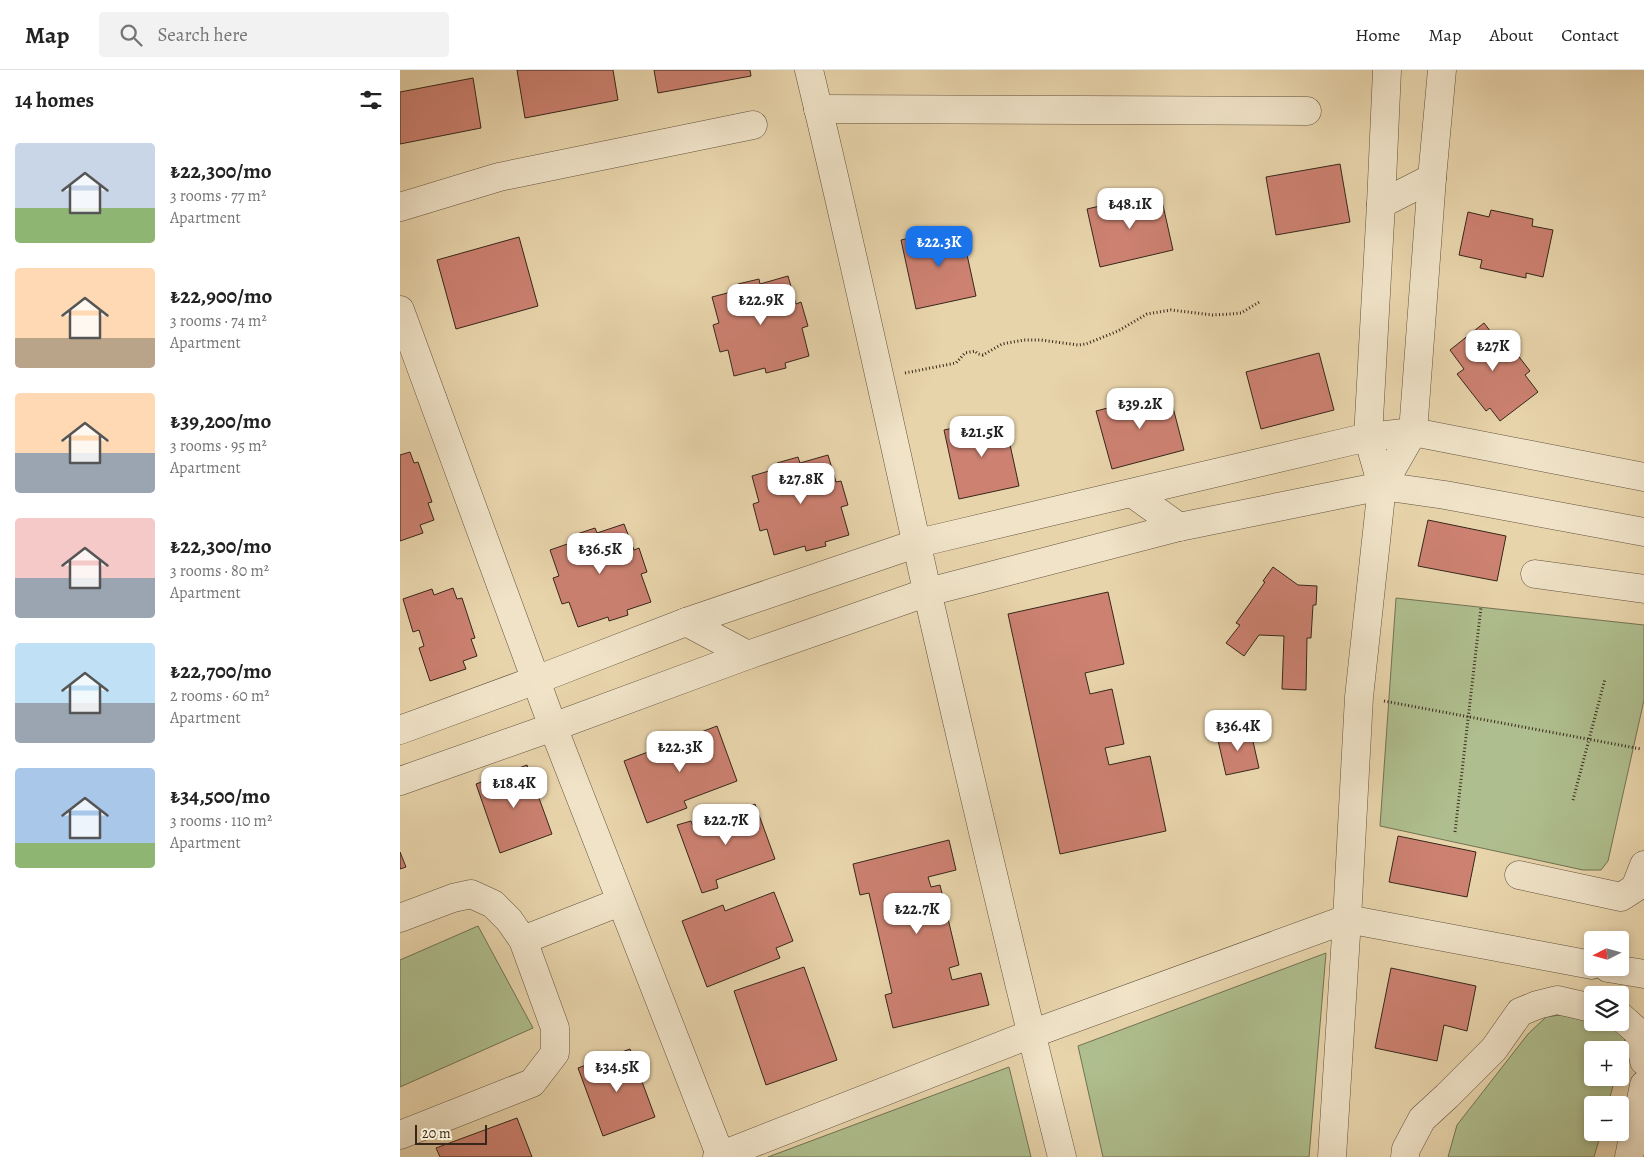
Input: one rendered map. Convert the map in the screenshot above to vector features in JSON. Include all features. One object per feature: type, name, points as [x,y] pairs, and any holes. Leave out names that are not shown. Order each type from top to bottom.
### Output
[{"type":"street","points":[[809,70],[928,592],[1031,1034],[1062,1157]]},
{"type":"street","points":[[1332,1157],[1359,697],[1382,486],[1368,437],[1381,204],[1386,70]]},
{"type":"street","points":[[1382,486],[1414,432],[1432,178],[1442,70]]},
{"type":"street","points":[[818,109],[1307,111]]},
{"type":"street","points":[[400,207],[499,177],[753,125]]},
{"type":"street","points":[[1381,204],[1432,178]]},
{"type":"street","points":[[400,310],[553,727],[719,1157],[1031,1034],[1347,919],[1584,963]]},
{"type":"street","points":[[400,730],[686,622],[918,543],[1368,437],[1414,432],[1644,477]]},
{"type":"street","points":[[400,781],[928,592],[1179,527],[1382,486],[1445,495],[1644,532]]},
{"type":"street","points":[[1132,493],[1179,527]]},
{"type":"street","points":[[1536,574],[1644,589]]},
{"type":"street","points":[[686,622],[748,655]]},
{"type":"street","points":[[1519,876],[1621,897],[1634,888],[1644,865]]},
{"type":"street","points":[[400,918],[453,898],[471,894],[493,904],[509,920],[522,940],[555,1028],[555,1053],[532,1083],[400,1135]]},
{"type":"street","points":[[522,940],[620,902]]},
{"type":"street","points":[[1556,1000],[1564,959]]},
{"type":"street","points":[[1629,972],[1644,974]]},
{"type":"street","points":[[1405,1157],[1406,1149],[1422,1119],[1494,1050],[1520,1012],[1556,1000],[1584,1006]]},
{"type":"street","points":[[1629,1024],[1639,1033],[1644,1061]]},
{"type":"street","points":[[1629,1157],[1644,1086]]},
{"type":"path","points":[[880,378],[956,363],[965,353],[970,351],[983,355],[995,347],[1011,342],[1041,340],[1078,345],[1086,344],[1118,331],[1147,314],[1171,310],[1214,315],[1231,314],[1241,312],[1261,301]]},
{"type":"path","points":[[1456,832],[1481,607]]},
{"type":"path","points":[[1573,800],[1605,679]]},
{"type":"path","points":[[1359,697],[1640,750]]},
{"type":"green space","points":[[1396,598],[1644,625],[1644,700],[1608,861],[1601,870],[1583,870],[1380,826]]},
{"type":"green space","points":[[478,926],[533,1028],[400,1087],[400,960]]},
{"type":"green space","points":[[1326,953],[1309,1157],[1103,1157],[1078,1046]]},
{"type":"green space","points":[[1560,1015],[1584,1020],[1584,1031],[1623,1031],[1626,1035],[1624,1041],[1584,1041],[1584,1086],[1613,1086],[1610,1096],[1584,1096],[1584,1141],[1599,1141],[1594,1157],[1448,1157],[1457,1125],[1528,1034],[1546,1017]]},
{"type":"green space","points":[[1009,1067],[1031,1157],[768,1157]]},
{"type":"building","points":[[517,70],[613,70],[618,100],[525,118]]},
{"type":"building","points":[[654,70],[750,70],[751,76],[658,93]]},
{"type":"building","points":[[473,78],[481,128],[400,144],[400,92]]},
{"type":"building","points":[[1340,164],[1350,222],[1276,235],[1266,177]]},
{"type":"building","points":[[1160,192],[1173,250],[1100,267],[1087,209]]},
{"type":"building","points":[[1491,210],[1533,219],[1532,226],[1553,230],[1543,277],[1526,273],[1526,278],[1480,268],[1482,260],[1459,255],[1468,212],[1489,217]]},
{"type":"building","points":[[961,227],[976,296],[916,309],[901,240]]},
{"type":"building","points":[[519,237],[538,306],[456,329],[437,260]]},
{"type":"building","points":[[788,276],[796,304],[801,302],[808,326],[802,328],[809,356],[785,363],[786,368],[766,373],[765,368],[734,376],[728,350],[720,352],[713,325],[719,323],[712,297],[739,290],[738,284],[759,279],[760,284]]},
{"type":"building","points":[[1484,323],[1498,341],[1503,336],[1530,371],[1525,375],[1538,392],[1500,421],[1490,408],[1486,411],[1457,374],[1464,369],[1450,350]]},
{"type":"building","points":[[1319,353],[1334,410],[1261,429],[1246,372]]},
{"type":"building","points":[[1169,392],[1184,450],[1112,469],[1096,411]]},
{"type":"building","points":[[1004,417],[1019,486],[959,499],[944,430]]},
{"type":"building","points":[[410,452],[414,463],[418,462],[432,502],[428,503],[434,520],[420,525],[423,533],[400,541],[400,455]]},
{"type":"building","points":[[828,455],[836,482],[841,481],[848,505],[841,507],[849,535],[825,542],[826,546],[806,551],[805,546],[774,555],[767,529],[760,531],[753,504],[759,502],[752,476],[779,468],[777,463],[798,457],[800,463]]},
{"type":"building","points":[[1428,520],[1506,536],[1497,581],[1418,566]]},
{"type":"building","points":[[624,524],[634,550],[639,548],[647,572],[641,574],[651,602],[627,610],[628,615],[609,621],[608,617],[578,627],[569,602],[562,604],[553,578],[559,576],[550,550],[576,541],[574,535],[595,528],[597,533]]},
{"type":"building","points":[[1273,567],[1298,585],[1317,586],[1316,605],[1313,605],[1311,638],[1307,638],[1306,690],[1282,689],[1284,636],[1259,635],[1244,656],[1226,643],[1240,625],[1236,623],[1265,582],[1263,581]]},
{"type":"building","points":[[453,588],[457,599],[462,598],[475,638],[471,639],[477,656],[463,661],[466,669],[430,681],[419,648],[424,646],[419,630],[413,632],[403,599],[432,589],[434,595]]},
{"type":"building","points":[[1108,592],[1124,664],[1085,673],[1090,694],[1112,689],[1124,744],[1105,748],[1109,765],[1150,756],[1166,831],[1060,854],[1008,614]]},
{"type":"building","points":[[717,726],[737,781],[684,801],[687,808],[647,823],[624,761]]},
{"type":"building","points":[[1250,728],[1259,768],[1226,775],[1217,736]]},
{"type":"building","points":[[527,765],[552,834],[500,853],[476,784]]},
{"type":"building","points":[[755,804],[775,859],[716,880],[718,888],[702,893],[677,825],[691,821],[693,826]]},
{"type":"building","points":[[1398,836],[1476,852],[1467,897],[1389,882]]},
{"type":"building","points":[[949,840],[956,870],[928,877],[931,887],[940,885],[959,965],[949,968],[952,980],[981,973],[989,1005],[893,1028],[885,995],[892,993],[869,893],[860,895],[853,864]]},
{"type":"building","points":[[400,852],[406,867],[400,869]]},
{"type":"building","points":[[774,892],[793,941],[776,948],[780,958],[707,987],[682,921],[723,905],[725,911]]},
{"type":"building","points":[[804,967],[837,1060],[766,1085],[734,991]]},
{"type":"building","points":[[1391,968],[1476,986],[1467,1031],[1444,1025],[1437,1061],[1375,1048]]},
{"type":"building","points":[[630,1049],[655,1117],[603,1136],[578,1068]]},
{"type":"building","points":[[517,1118],[532,1157],[440,1157],[436,1148]]}]
